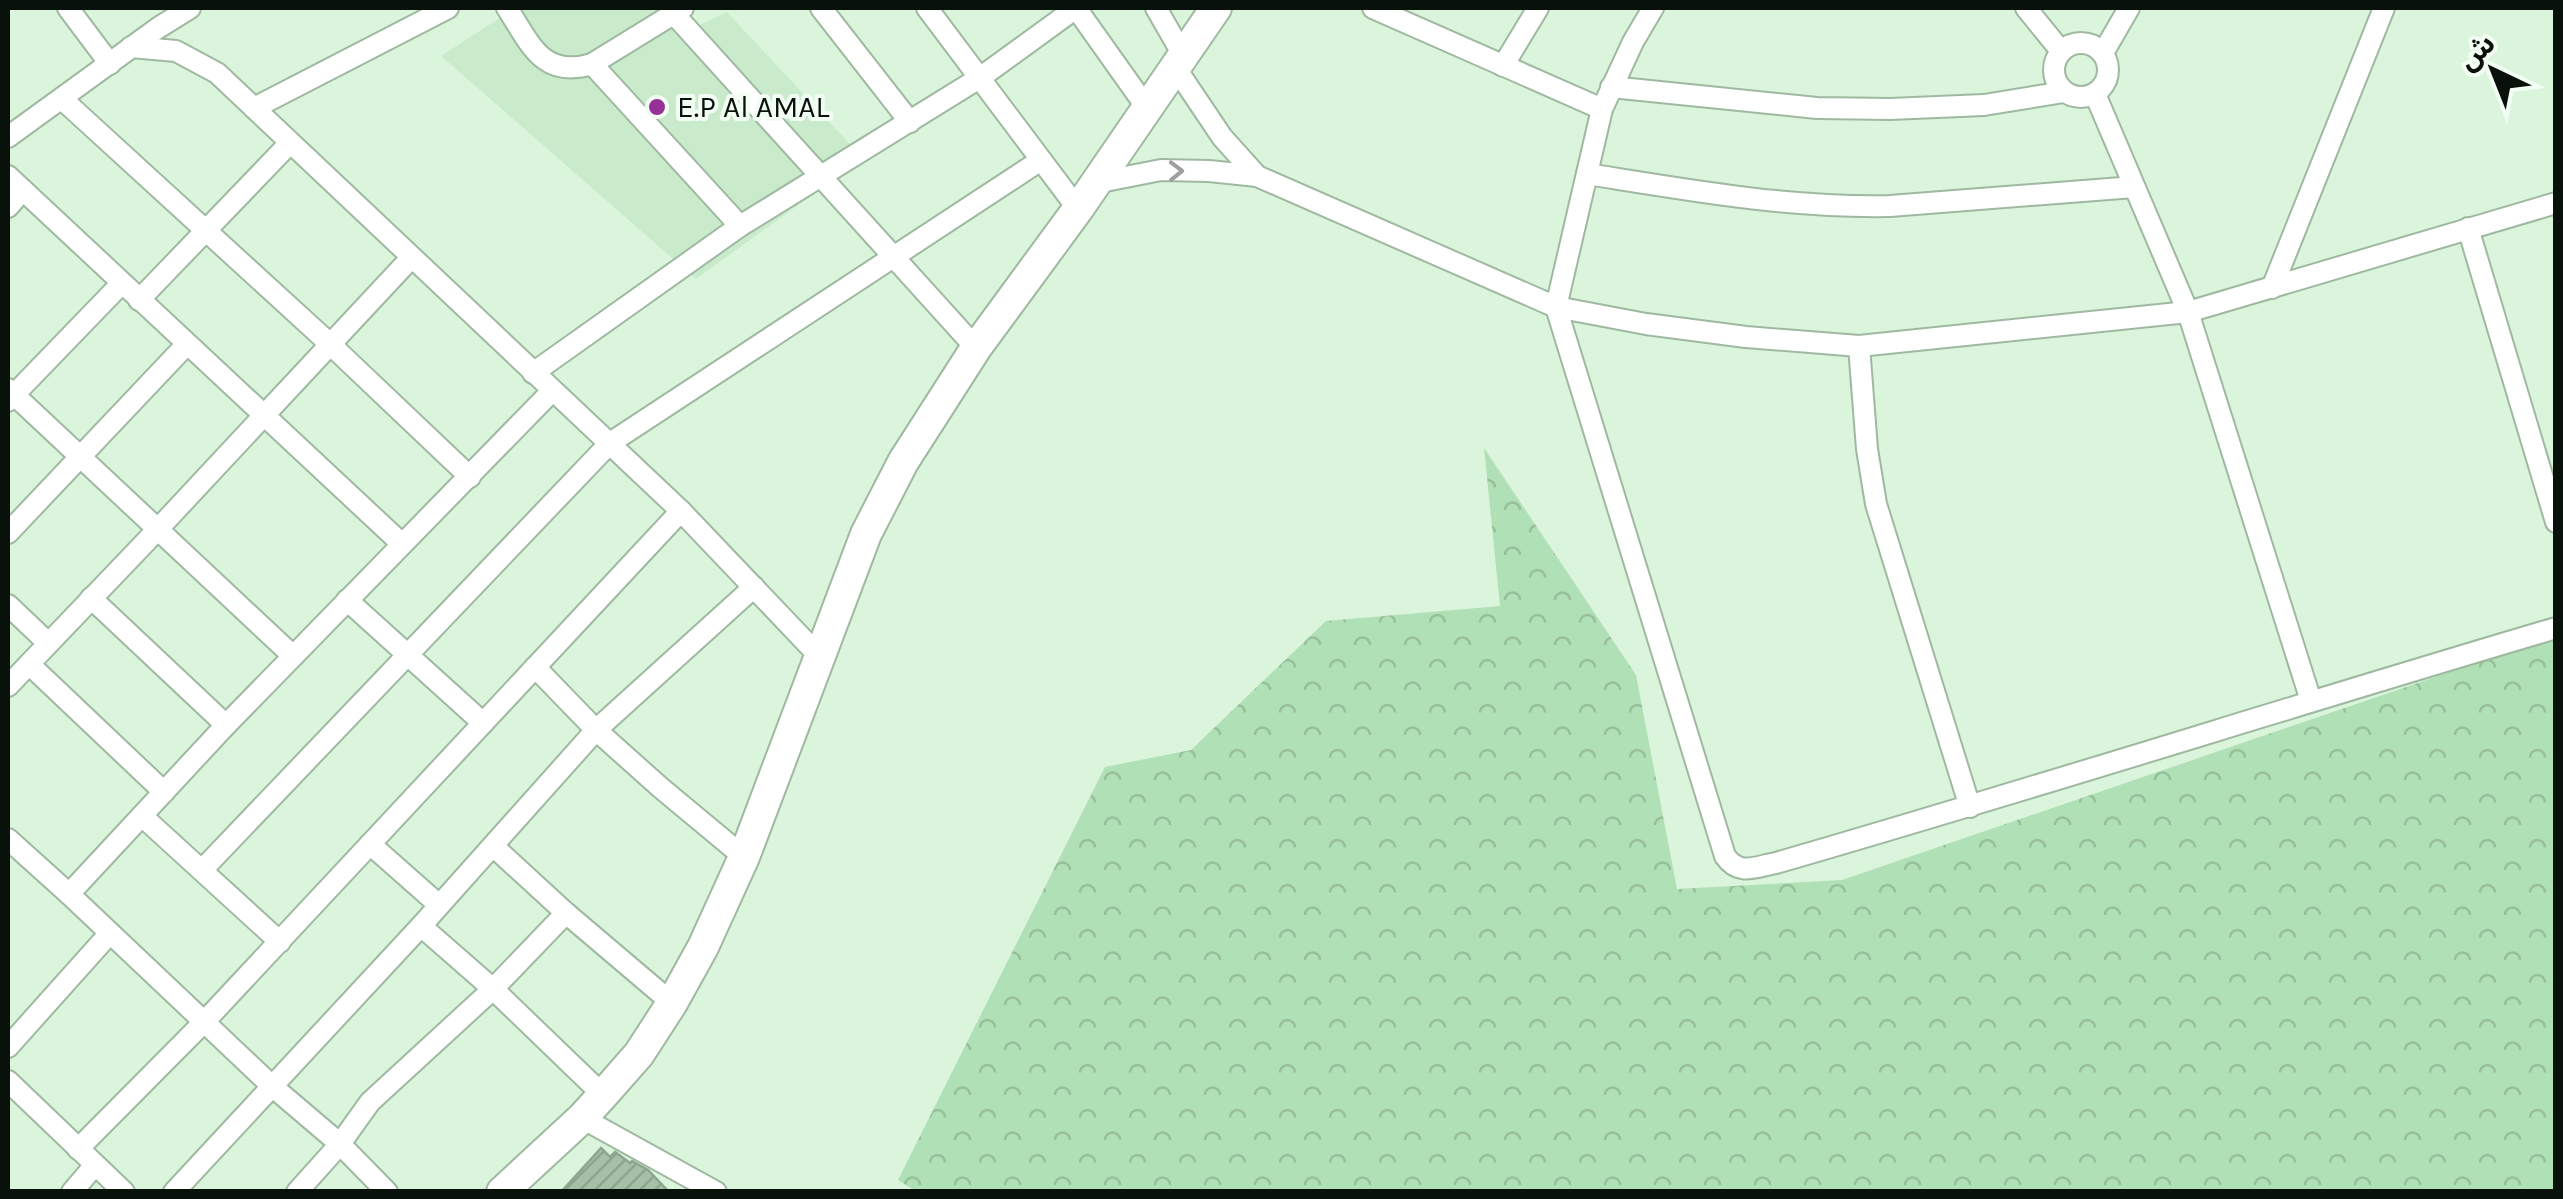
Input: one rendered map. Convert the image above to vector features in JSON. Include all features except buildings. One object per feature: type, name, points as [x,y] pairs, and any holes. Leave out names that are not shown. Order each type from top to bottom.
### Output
[{"type":"main road","points":[[502,1192],[603,1095],[638,1054],[672,1003],[704,947],[744,857],[866,534],[885,496],[976,348],[1216,8]]},
{"type":"street","points":[[68,8],[110,64]]},
{"type":"street","points":[[8,137],[190,8]]},
{"type":"street","points":[[254,108],[448,8]]},
{"type":"street","points":[[507,8],[534,50],[546,62],[562,69],[592,64],[678,11],[821,178],[976,348]]},
{"type":"street","points":[[821,8],[910,122]]},
{"type":"street","points":[[927,8],[1041,160],[1086,196],[1161,170],[1258,176],[1556,307],[1746,337],[1859,346],[2188,312],[2556,203]]},
{"type":"street","points":[[532,372],[740,226],[981,77],[1076,8],[1147,108]]},
{"type":"street","points":[[1156,8],[1179,61],[1222,137],[1258,176]]},
{"type":"street","points":[[1503,66],[1538,8]]},
{"type":"street","points":[[1653,8],[1602,109],[1556,307],[1730,863],[1744,870],[1776,863],[2556,628]]},
{"type":"street","points":[[2026,8],[2061,50]]},
{"type":"street","points":[[2103,53],[2128,8]]},
{"type":"street","points":[[2272,288],[2384,8]]},
{"type":"street","points":[[1379,9],[1602,109]]},
{"type":"street","points":[[1611,87],[1817,108],[1984,105],[2064,92],[2079,98],[2094,94],[2106,83],[2109,68],[2103,53],[2090,44],[2075,43],[2061,50],[2054,64],[2055,80],[2064,92]]},
{"type":"street","points":[[131,47],[176,51],[217,74],[681,511],[820,657]]},
{"type":"street","points":[[592,64],[740,226]]},
{"type":"street","points":[[2094,94],[2188,312],[2311,700]]},
{"type":"street","points":[[62,98],[470,477]]},
{"type":"street","points":[[139,300],[289,144]]},
{"type":"street","points":[[202,870],[610,443],[1041,160]]},
{"type":"street","points":[[1588,174],[1736,198],[1855,207],[2134,188]]},
{"type":"street","points":[[8,207],[15,183],[402,544]]},
{"type":"street","points":[[2468,228],[2556,522]]},
{"type":"street","points":[[8,686],[411,258]]},
{"type":"street","points":[[121,284],[10,395],[294,656]]},
{"type":"street","points":[[8,534],[187,344]]},
{"type":"street","points":[[1859,346],[1867,449],[1876,504],[1970,807]]},
{"type":"street","points":[[69,894],[226,725],[552,391]]},
{"type":"street","points":[[78,1149],[280,942],[681,511]]},
{"type":"street","points":[[174,1192],[596,730],[754,587]]},
{"type":"street","points":[[91,598],[226,725]]},
{"type":"street","points":[[347,600],[482,724]]},
{"type":"street","points":[[8,604],[48,643]]},
{"type":"street","points":[[29,664],[164,792]]},
{"type":"street","points":[[535,667],[596,730],[744,857]]},
{"type":"street","points":[[142,816],[280,942]]},
{"type":"street","points":[[370,844],[439,906]]},
{"type":"street","points":[[493,846],[672,1003]]},
{"type":"street","points":[[11,851],[69,894],[273,1087],[340,1144],[386,1192]]},
{"type":"street","points":[[297,1192],[340,1144],[370,1102],[493,989],[566,913]]},
{"type":"street","points":[[421,926],[603,1095]]},
{"type":"street","points":[[8,1047],[110,933]]},
{"type":"street","points":[[8,1081],[124,1192]]},
{"type":"street","points":[[582,1118],[716,1192]]},
{"type":"street","points":[[72,1192],[95,1165]]},
{"type":"shaded area","name":"E.P Al AMAL","points":[[515,8],[675,8],[692,29],[727,12],[863,158],[696,279],[441,56]]},
{"type":"green space","points":[[1484,448],[1636,675],[1677,889],[1842,880],[2555,636],[2555,1191],[917,1192],[898,1180],[1105,767],[1191,750],[1326,621],[1500,606]]},
{"type":"place","name":"E.P Al AMAL","points":[[657,107]]}]
